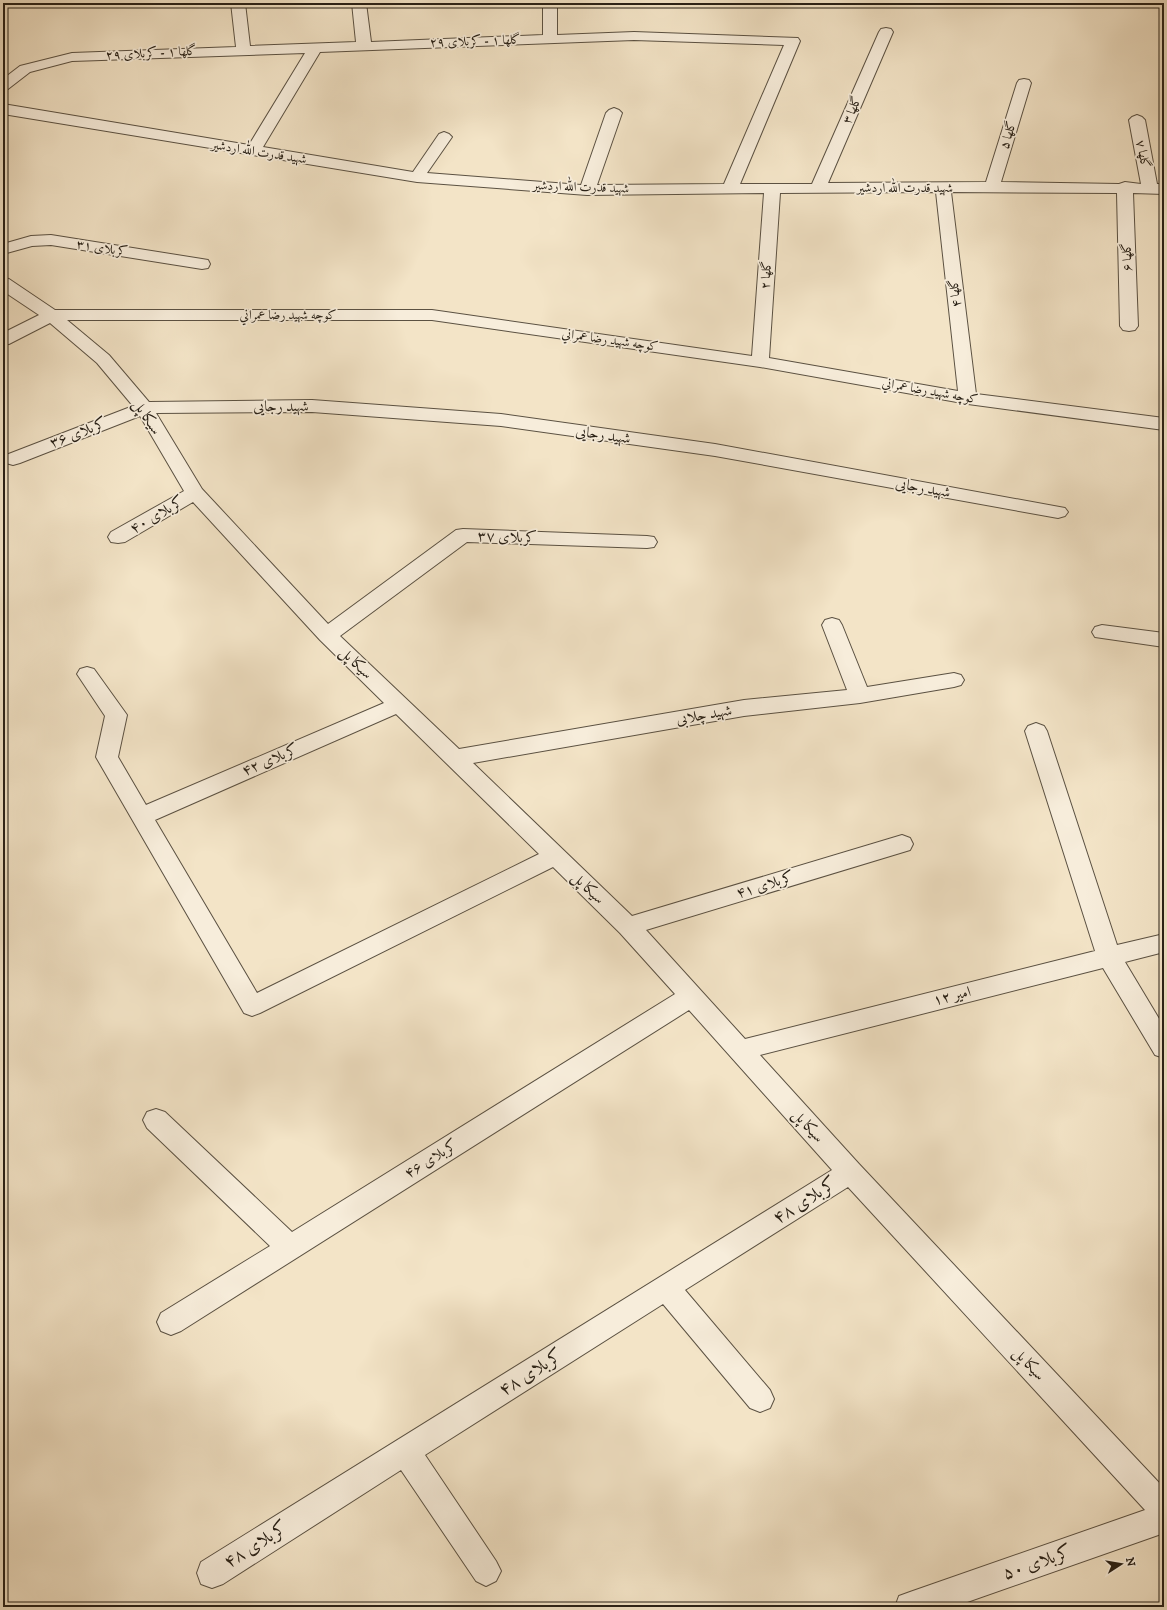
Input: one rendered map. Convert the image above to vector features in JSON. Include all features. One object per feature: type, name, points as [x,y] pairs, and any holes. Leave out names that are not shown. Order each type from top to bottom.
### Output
[{"type":"street","points":[[238,3],[243,49]]},
{"type":"street","points":[[359,3],[364,45]]},
{"type":"street","points":[[550,3],[550,38]]},
{"type":"street","name":"گلها ۳","points":[[818,188],[886,32]]},
{"type":"street","name":"گلها ۱ - کربلای ۲۹","points":[[3,86],[25,69],[72,57],[243,49],[634,36],[793,41],[730,189]]},
{"type":"street","points":[[253,151],[316,47]]},
{"type":"street","name":"گلها ۵","points":[[992,187],[1024,83]]},
{"type":"street","name":"شهید قدرت الله اردشیر","points":[[3,109],[417,177],[586,190],[992,187],[1125,187],[1157,189]]},
{"type":"street","points":[[586,190],[614,113]]},
{"type":"street","name":"گلها ۷","points":[[1137,120],[1157,189]]},
{"type":"street","points":[[417,177],[444,137]]},
{"type":"street","name":"گلها ۶","points":[[1125,187],[1129,326]]},
{"type":"street","name":"گلها ۴","points":[[943,188],[968,398]]},
{"type":"street","name":"گلها ۲","points":[[760,362],[772,189]]},
{"type":"street","name":"کربلای ۳۱","points":[[3,249],[31,242],[51,240],[202,264]]},
{"type":"street","name":"سیکا پل","points":[[3,283],[51,315],[103,358],[144,408],[195,493],[327,635],[628,926],[850,1172],[1164,1509]]},
{"type":"street","points":[[3,340],[51,315]]},
{"type":"street","name":"كوچه شهيد رضا عمراني","points":[[51,315],[432,315],[760,362],[968,398],[1164,424]]},
{"type":"street","name":"شهید رجایی","points":[[144,408],[312,406],[500,420],[715,450],[1058,512]]},
{"type":"street","name":"کربلای ۳۶","points":[[13,459],[144,408]]},
{"type":"street","name":"کربلای ۴۰","points":[[118,537],[195,493]]},
{"type":"street","name":"کربلای ۳۷","points":[[327,635],[463,535],[647,542]]},
{"type":"street","points":[[832,625],[860,696]]},
{"type":"street","points":[[1102,632],[1164,640]]},
{"type":"street","points":[[87,674],[116,715],[107,757],[252,1006],[555,856]]},
{"type":"street","name":"شهید چلابی","points":[[454,758],[744,708],[860,696],[954,680]]},
{"type":"street","name":"کربلای ۴۲","points":[[142,816],[398,705]]},
{"type":"street","points":[[1036,732],[1109,957],[1164,1048]]},
{"type":"street","name":"کربلای ۴۱","points":[[628,926],[902,844]]},
{"type":"street","name":"امير ۱۲","points":[[741,1050],[1164,943]]},
{"type":"street","name":"کربلای ۴۶","points":[[171,1322],[692,996]]},
{"type":"street","points":[[156,1120],[290,1247]]},
{"type":"street","name":"کربلای ۴۸","points":[[212,1573],[850,1172]]},
{"type":"street","points":[[666,1288],[760,1399]]},
{"type":"street","points":[[405,1451],[486,1571]]},
{"type":"street","name":"کربلای ۵۰","points":[[910,1607],[1164,1518]]}]
